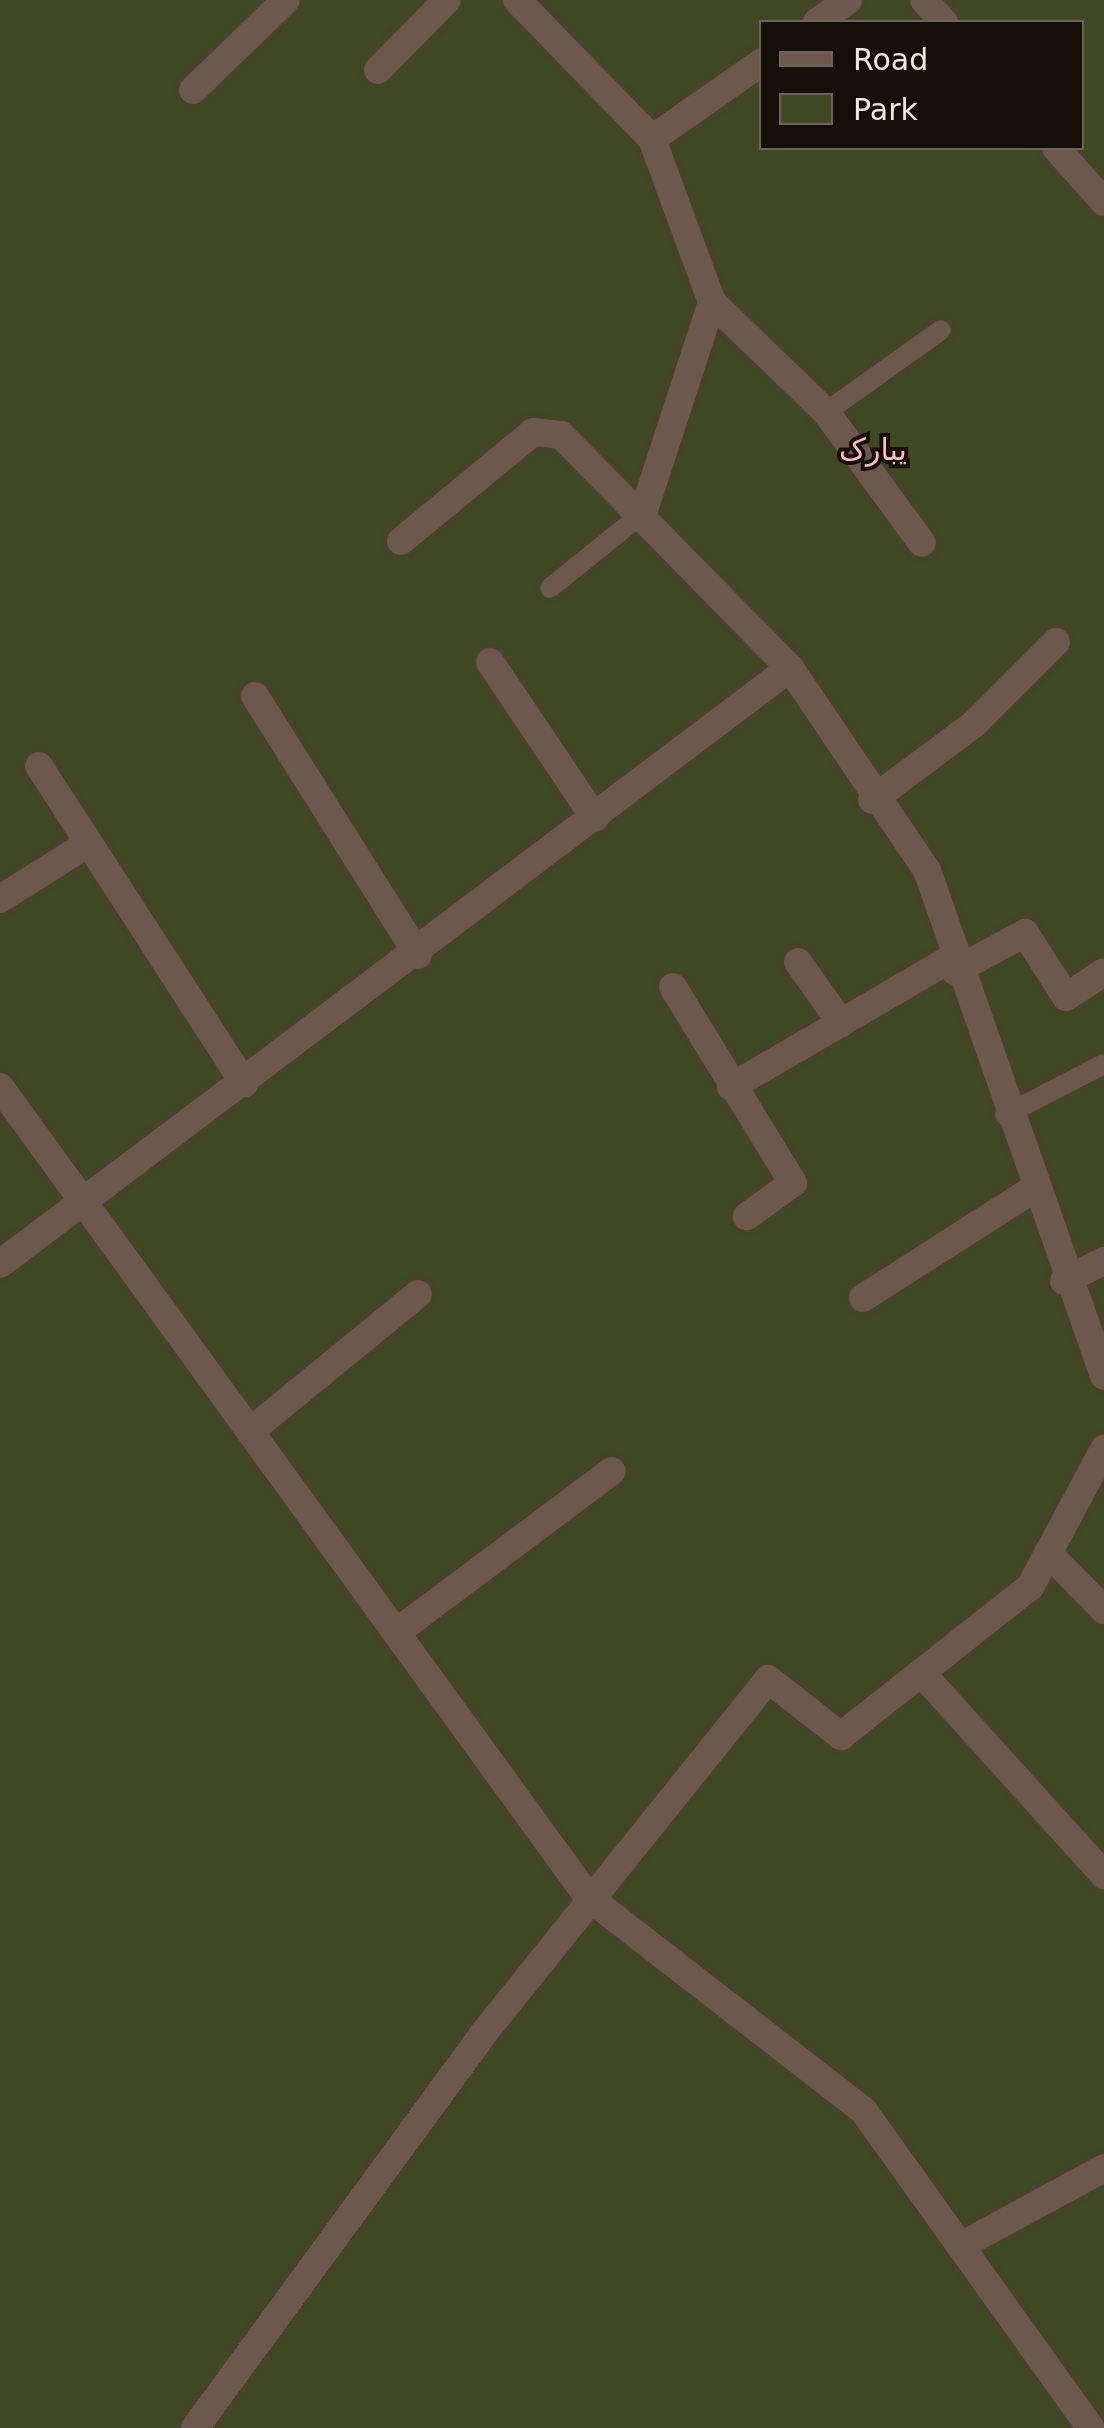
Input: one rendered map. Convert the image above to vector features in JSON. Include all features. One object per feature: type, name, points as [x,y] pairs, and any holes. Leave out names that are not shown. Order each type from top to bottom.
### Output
[{"type":"street","points":[[193,90],[286,0]]},
{"type":"street","points":[[378,70],[448,0]]},
{"type":"street","points":[[517,0],[652,139],[712,302],[826,412],[922,543]]},
{"type":"street","points":[[819,20],[848,0]]},
{"type":"street","points":[[924,0],[942,20]]},
{"type":"street","points":[[652,139],[759,64]]},
{"type":"street","points":[[1058,150],[1104,202]]},
{"type":"street","points":[[643,514],[712,302]]},
{"type":"street","points":[[401,541],[533,432],[560,435],[643,514],[790,668],[872,800],[928,870],[954,965],[1005,1114],[1064,1282],[1104,1376]]},
{"type":"street","points":[[872,800],[974,724],[1056,642]]},
{"type":"street","points":[[490,662],[596,818]]},
{"type":"street","points":[[0,1264],[418,955],[790,668]]},
{"type":"street","points":[[255,696],[418,955]]},
{"type":"street","points":[[39,766],[244,1083]]},
{"type":"street","points":[[0,899],[89,843]]},
{"type":"street","points":[[730,1087],[841,1023],[1025,933],[1066,997],[1104,972]]},
{"type":"street","points":[[798,962],[841,1023]]},
{"type":"street","points":[[673,987],[730,1087],[793,1183],[747,1216]]},
{"type":"street","points":[[0,1088],[87,1198],[588,1896],[864,2110],[966,2243],[1091,2428]]},
{"type":"street","points":[[862,1298],[1032,1190]]},
{"type":"street","points":[[1064,1282],[1104,1262]]},
{"type":"street","points":[[253,1429],[418,1294]]},
{"type":"street","points":[[195,2428],[588,1896],[768,1679],[841,1736],[926,1678],[1030,1587],[1104,1449]]},
{"type":"street","points":[[398,1632],[612,1471]]},
{"type":"street","points":[[1048,1554],[1104,1610]]},
{"type":"street","points":[[926,1678],[1104,1876]]},
{"type":"street","points":[[966,2243],[1104,2168]]},
{"type":"lane","points":[[826,412],[941,330]]},
{"type":"lane","points":[[550,588],[643,514]]},
{"type":"lane","points":[[1005,1114],[1104,1064]]},
{"type":"green space","points":[[0,0],[1104,0],[1104,2428],[0,2428]]},
{"type":"district","name":"یبارک","points":[[873,450]]}]
